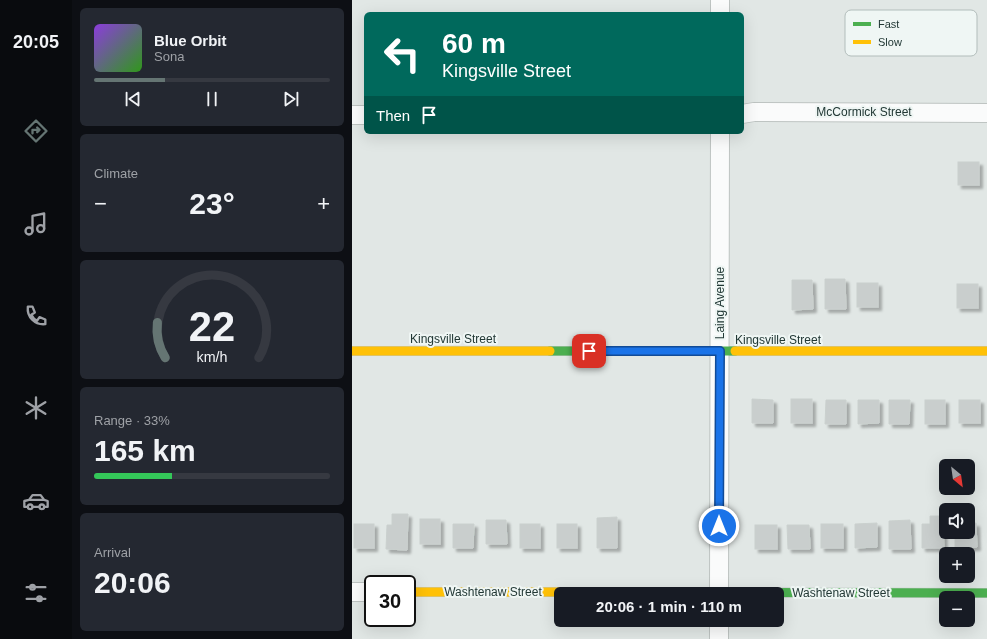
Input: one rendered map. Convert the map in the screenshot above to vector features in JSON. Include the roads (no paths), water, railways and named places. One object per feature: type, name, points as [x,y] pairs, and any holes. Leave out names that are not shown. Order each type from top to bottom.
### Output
[{"type":"street","points":[[720,0],[720,12]]},
{"type":"street","name":"McCormick Street","points":[[744,114],[754,112],[987,113]]},
{"type":"street","points":[[352,115],[364,115]]},
{"type":"street","name":"Laing Avenue","points":[[719,587],[720,134]]},
{"type":"street","name":"Kingsville Street","points":[[352,352],[987,351]]},
{"type":"street","points":[[352,592],[364,592]]},
{"type":"street","name":"Washtenaw Street","points":[[416,592],[554,592]]},
{"type":"street","name":"Washtenaw Street","points":[[784,593],[987,593]]},
{"type":"street","points":[[718,639],[719,627]]}]
